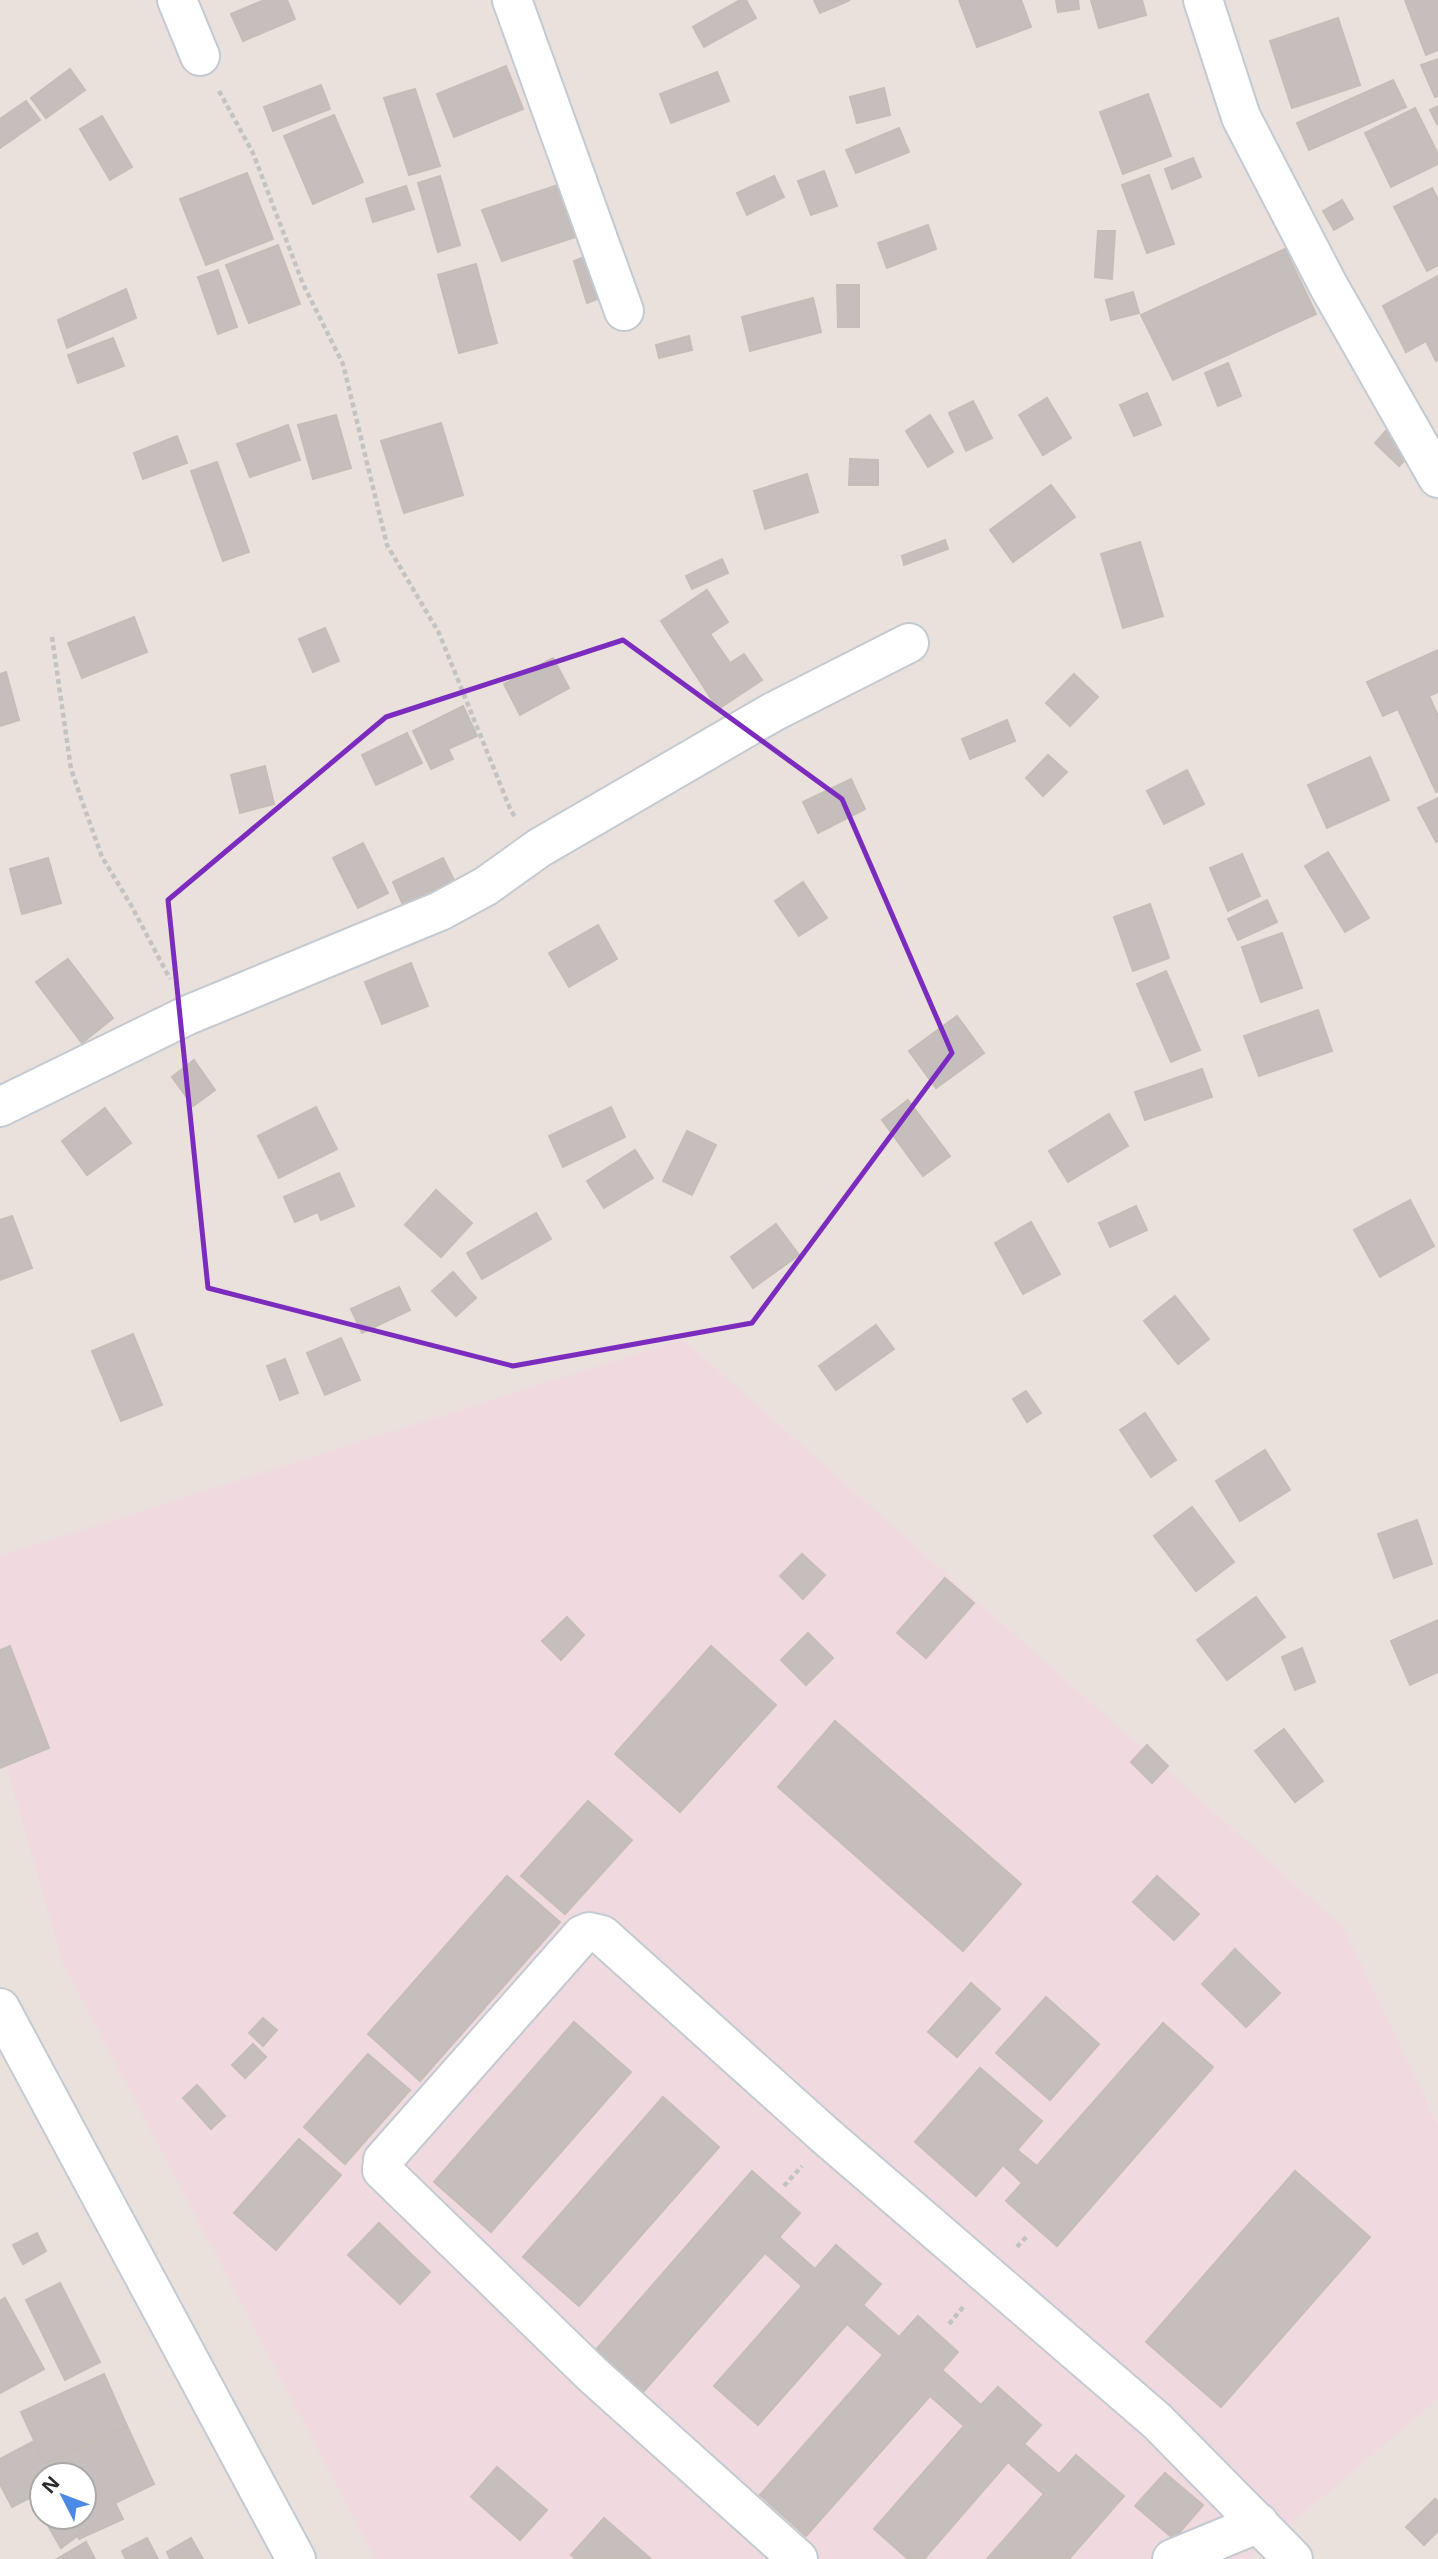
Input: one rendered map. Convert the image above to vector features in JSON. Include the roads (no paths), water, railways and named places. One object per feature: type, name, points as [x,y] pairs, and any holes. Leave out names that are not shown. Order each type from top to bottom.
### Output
[{"type":"street","points":[[177,0],[200,56]]},
{"type":"street","points":[[512,0],[624,311]]},
{"type":"street","points":[[1203,0],[1241,117],[1328,285],[1438,478]]},
{"type":"street","points":[[0,1107],[188,1015],[440,911],[486,886],[538,848],[773,712],[909,643]]},
{"type":"street","points":[[798,2559],[593,2375],[382,2170],[383,2160],[582,1936],[589,1932],[601,1935],[827,2137],[1157,2421],[1293,2559]]},
{"type":"street","points":[[4,2024],[296,2559]]},
{"type":"street","points":[[1172,2559],[1259,2523]]}]
